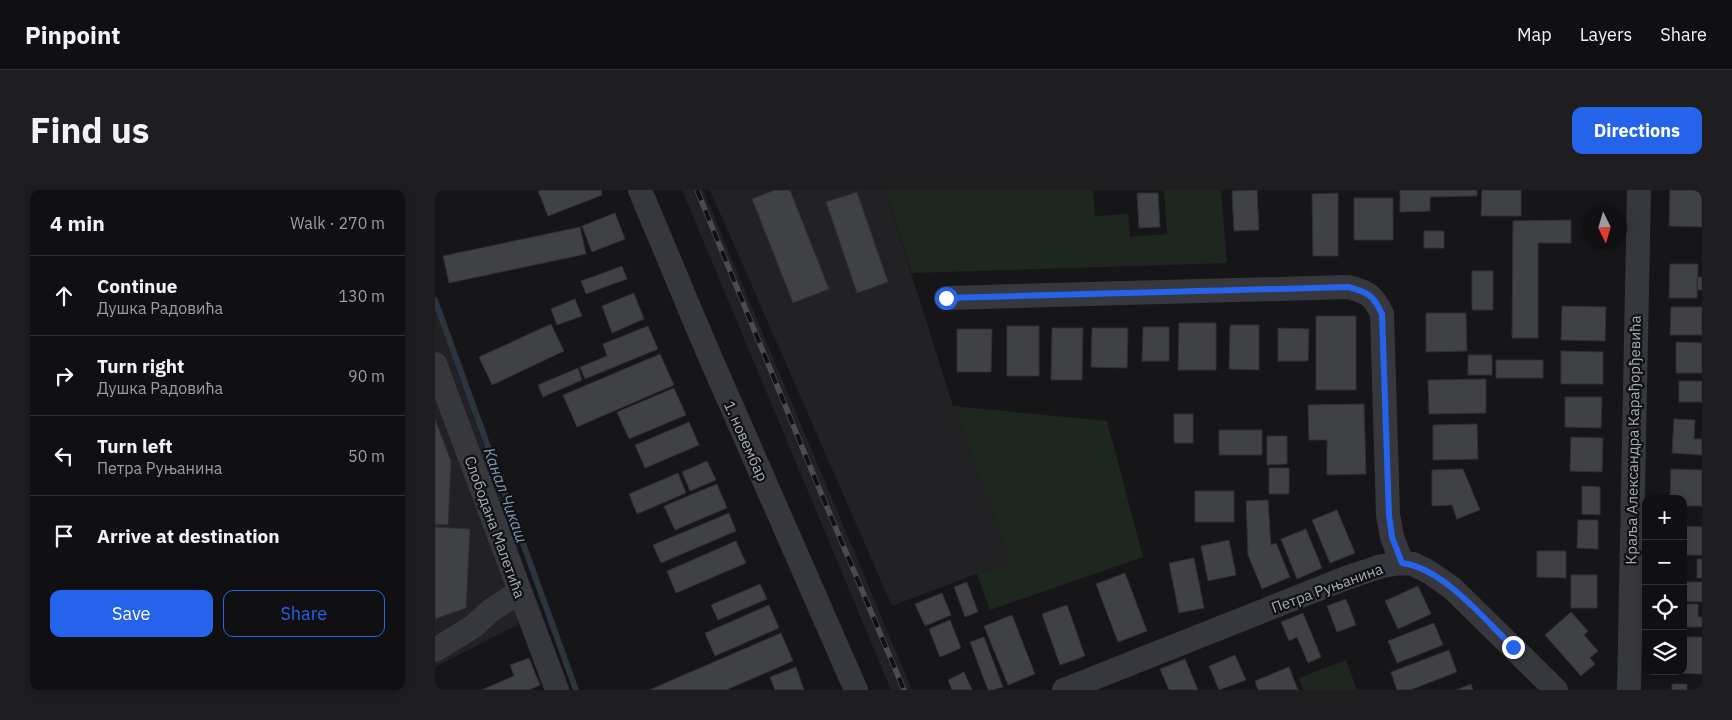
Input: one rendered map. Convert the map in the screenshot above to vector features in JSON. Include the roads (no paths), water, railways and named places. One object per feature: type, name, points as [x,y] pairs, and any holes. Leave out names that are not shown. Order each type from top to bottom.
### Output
[{"type":"street","name":"1. новембар","points":[[640,190],[708,352],[856,690]]},
{"type":"street","name":"Краља Александра Карађорђевића","points":[[1629,690],[1639,190]]},
{"type":"street","points":[[946,298],[1348,287],[1365,291],[1377,302],[1382,314],[1389,515],[1392,537],[1402,563]]},
{"type":"street","name":"Слободана Малетића","points":[[435,364],[557,690]]},
{"type":"street","name":"Петра Руњанина","points":[[1064,690],[1346,578],[1382,566],[1402,563],[1413,564],[1429,572],[1452,588],[1556,690]]},
{"type":"street","points":[[435,650],[473,626],[490,611],[519,592]]},
{"type":"waterway","name":"Канал Чикаш","points":[[435,300],[576,690]]},
{"type":"railway","points":[[697,190],[904,690]]}]
